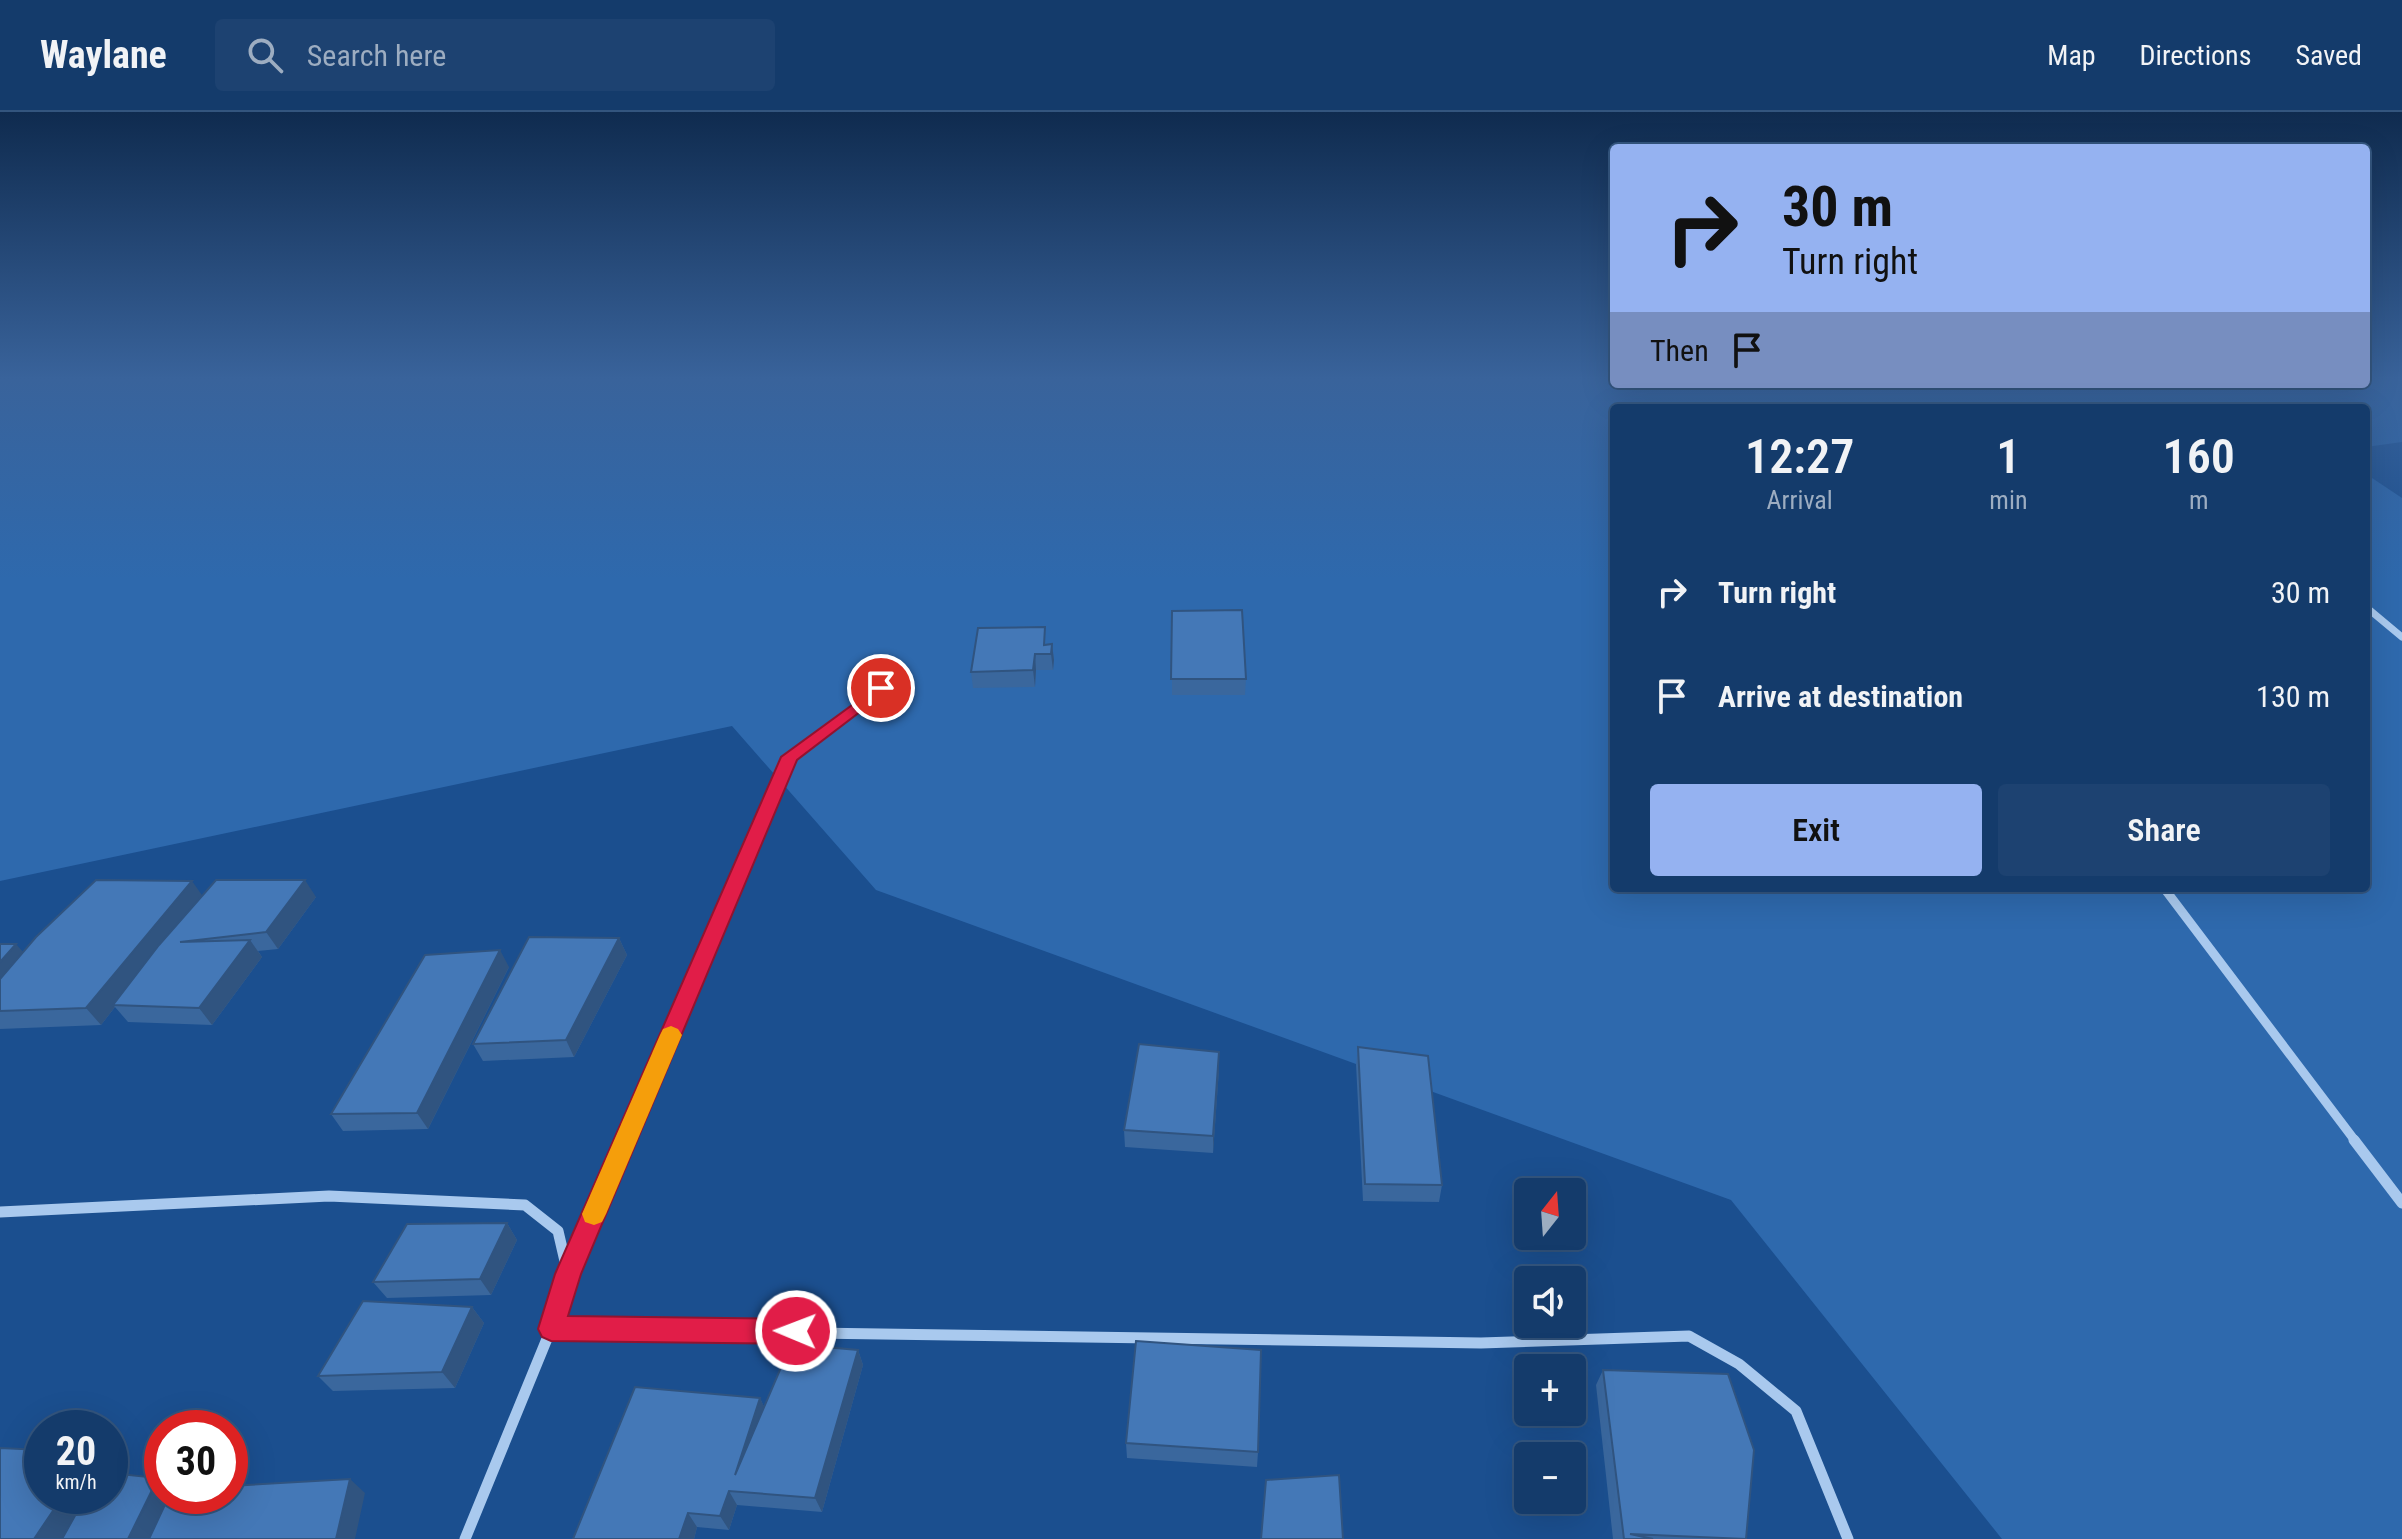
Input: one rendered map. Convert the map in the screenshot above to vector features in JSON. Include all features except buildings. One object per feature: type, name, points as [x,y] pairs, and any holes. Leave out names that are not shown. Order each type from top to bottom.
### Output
[{"type":"street","points":[[2370,610],[2402,637]]},
{"type":"street","points":[[465,1539],[551,1329],[568,1274],[790,757],[881,688]]},
{"type":"street","points":[[2167,892],[2402,1203]]},
{"type":"street","points":[[0,1212],[329,1196],[525,1205],[558,1231],[568,1274]]},
{"type":"street","points":[[551,1329],[1481,1343],[1689,1336],[1739,1364],[1796,1411],[1848,1539]]},
{"type":"shaded area","points":[[0,447],[1610,447],[1610,892],[2370,892],[2370,477],[2402,498],[2402,1539],[2002,1539],[1731,1200],[876,890],[732,726],[0,881]]},
{"type":"slow traffic","points":[[594,1214],[671,1035]]},
{"type":"route","points":[[796,1331],[551,1329],[568,1274],[790,757],[881,688]]}]
